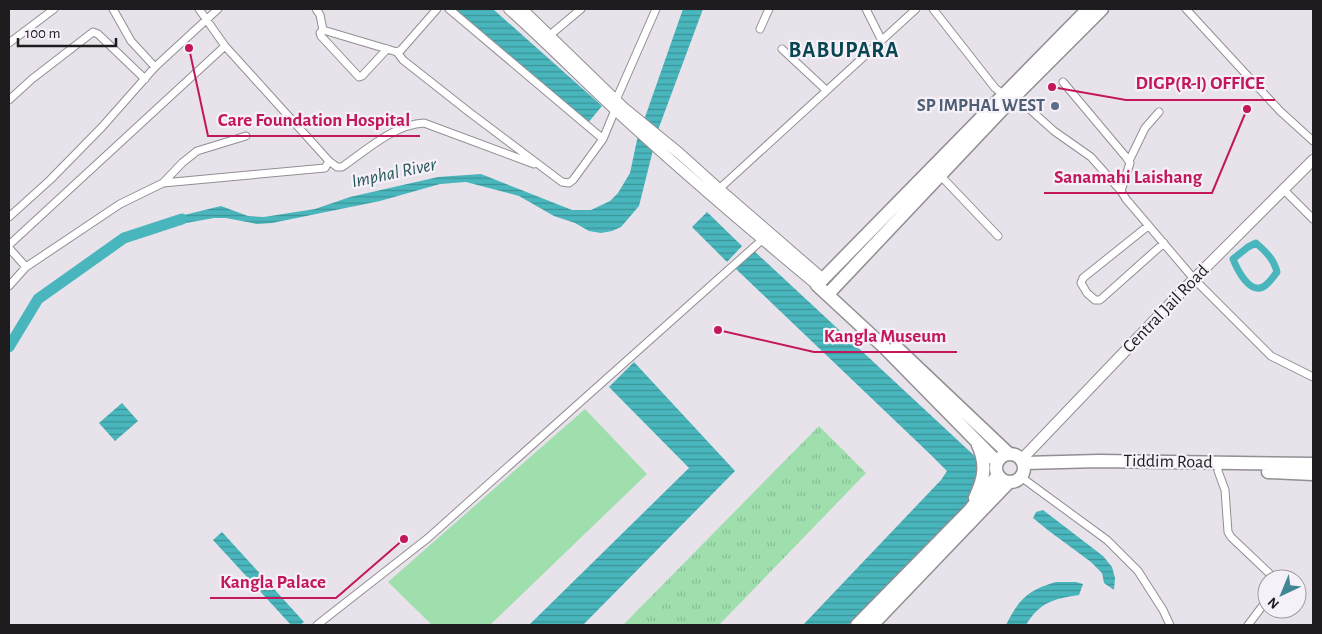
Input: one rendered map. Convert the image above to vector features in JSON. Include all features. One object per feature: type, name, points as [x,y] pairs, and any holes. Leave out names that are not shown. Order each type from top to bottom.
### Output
[{"type":"highway","points":[[830,291],[891,218],[1009,96],[1088,9]]},
{"type":"highway","points":[[1009,96],[1102,9]]},
{"type":"highway","points":[[891,218],[820,282],[1008,454]]},
{"type":"highway","points":[[830,291],[997,462]]},
{"type":"highway","points":[[969,511],[982,484],[984,474],[983,457],[976,440]]},
{"type":"highway","points":[[1014,454],[1023,468],[1018,480],[1009,482],[1001,479],[996,466],[997,462],[1004,455],[1014,454]]},
{"type":"highway","name":"Tiddim Road","points":[[1218,467],[1313,464]]},
{"type":"highway","points":[[1023,468],[1113,470],[1218,467],[1313,474]]},
{"type":"highway","points":[[857,625],[969,511],[998,475]]},
{"type":"highway","points":[[872,625],[1009,482]]},
{"type":"street","points":[[9,43],[54,9]]},
{"type":"street","points":[[113,9],[131,41],[156,67]]},
{"type":"street","points":[[199,9],[225,46],[329,162],[337,168],[342,167],[397,130],[416,124],[424,124],[542,166]]},
{"type":"street","points":[[9,217],[50,180],[102,127],[156,67],[218,9]]},
{"type":"street","points":[[316,9],[320,15],[323,30],[320,34],[321,36],[359,77],[387,48]]},
{"type":"street","points":[[397,52],[401,50],[436,9]]},
{"type":"street","points":[[449,9],[603,139]]},
{"type":"street","points":[[510,9],[675,156],[763,239],[820,282]]},
{"type":"street","points":[[522,9],[550,35],[619,108]]},
{"type":"street","points":[[550,35],[582,9]]},
{"type":"street","points":[[323,30],[397,52],[401,58],[469,112],[562,182],[569,183],[603,139],[619,108],[656,9]]},
{"type":"street","points":[[760,29],[769,9]]},
{"type":"street","points":[[866,9],[882,39]]},
{"type":"street","points":[[719,189],[916,9]]},
{"type":"street","points":[[933,9],[982,73],[1054,131],[1091,157],[1194,279],[1271,356],[1313,377]]},
{"type":"street","points":[[1186,9],[1280,111],[1313,141]]},
{"type":"street","points":[[9,100],[92,32],[98,34],[145,79]]},
{"type":"street","points":[[26,267],[9,246],[225,46]]},
{"type":"street","points":[[782,49],[826,90]]},
{"type":"street","points":[[1063,82],[1130,163],[1121,191]]},
{"type":"street","points":[[1128,161],[1145,128],[1159,112]]},
{"type":"street","points":[[164,183],[182,163],[197,151],[246,136]]},
{"type":"street","points":[[675,156],[719,189],[820,282]]},
{"type":"street","name":"Central Jail Road","points":[[1023,468],[1194,279],[1313,160]]},
{"type":"street","points":[[9,286],[26,267],[120,204],[164,183],[325,168],[329,162]]},
{"type":"street","points":[[936,171],[998,236]]},
{"type":"street","points":[[1284,190],[1313,219]]},
{"type":"street","points":[[1148,226],[1083,278],[1081,283],[1086,293],[1094,300],[1100,300],[1164,243]]},
{"type":"street","points":[[317,625],[428,538],[763,239]]},
{"type":"street","points":[[1218,467],[1224,490],[1228,532],[1265,569]]},
{"type":"street","points":[[1023,468],[1061,505],[1113,546],[1138,571],[1163,610],[1170,625]]},
{"type":"street","points":[[1248,625],[1257,613]]},
{"type":"green space","points":[[585,409],[647,474],[490,625],[432,625],[388,582]]},
{"type":"green space","points":[[819,426],[866,473],[719,625],[623,625]]},
{"type":"water","points":[[454,9],[493,9],[602,106],[587,124]]},
{"type":"water","points":[[683,9],[703,9],[658,130],[639,206],[621,227],[612,231],[601,233],[589,231],[575,223],[554,216],[519,196],[466,182],[440,184],[380,201],[272,223],[257,224],[226,218],[214,218],[164,227],[180,216],[221,206],[248,216],[264,217],[315,209],[350,197],[438,177],[481,174],[572,210],[591,210],[610,201],[618,193],[630,173],[637,140]]},
{"type":"water","points":[[707,212],[742,246],[727,262],[692,227]]},
{"type":"water","points":[[753,250],[980,461],[982,470],[970,502],[848,625],[803,625],[941,480],[947,471],[735,268]]},
{"type":"water","points":[[634,362],[735,471],[583,625],[529,625],[689,468],[609,387]]},
{"type":"water","points":[[122,403],[138,421],[115,441],[99,423]]},
{"type":"water","points":[[1043,510],[1103,556],[1112,567],[1115,578],[1114,590],[1104,583],[1102,573],[1091,562],[1033,518],[1036,512]]},
{"type":"water","points":[[222,532],[304,622],[300,625],[291,625],[213,540]]},
{"type":"water","points":[[1056,582],[1083,584],[1079,595],[1054,600],[1042,606],[1026,625],[1006,625],[1015,608],[1025,597],[1038,588]]},
{"type":"waterway","name":"Imphal River","points":[[9,347],[38,299],[124,238],[182,219]]},
{"type":"waterway","points":[[1256,243],[1266,252],[1276,267],[1277,272],[1267,284],[1258,288],[1248,284],[1237,269],[1233,259],[1256,243]]},
{"type":"place","name":"Care Foundation Hospital","points":[[189,48]]},
{"type":"place","name":"DIGP(R-I) OFFICE","points":[[1052,87]]},
{"type":"place","name":"SP IMPHAL WEST","points":[[1055,106]]},
{"type":"place","name":"Sanamahi Laishang","points":[[1247,109]]},
{"type":"place","name":"Kangla Museum","points":[[718,330]]},
{"type":"place","name":"Kangla Palace","points":[[404,539]]},
{"type":"district","name":"BABUPARA","points":[[844,50]]}]
